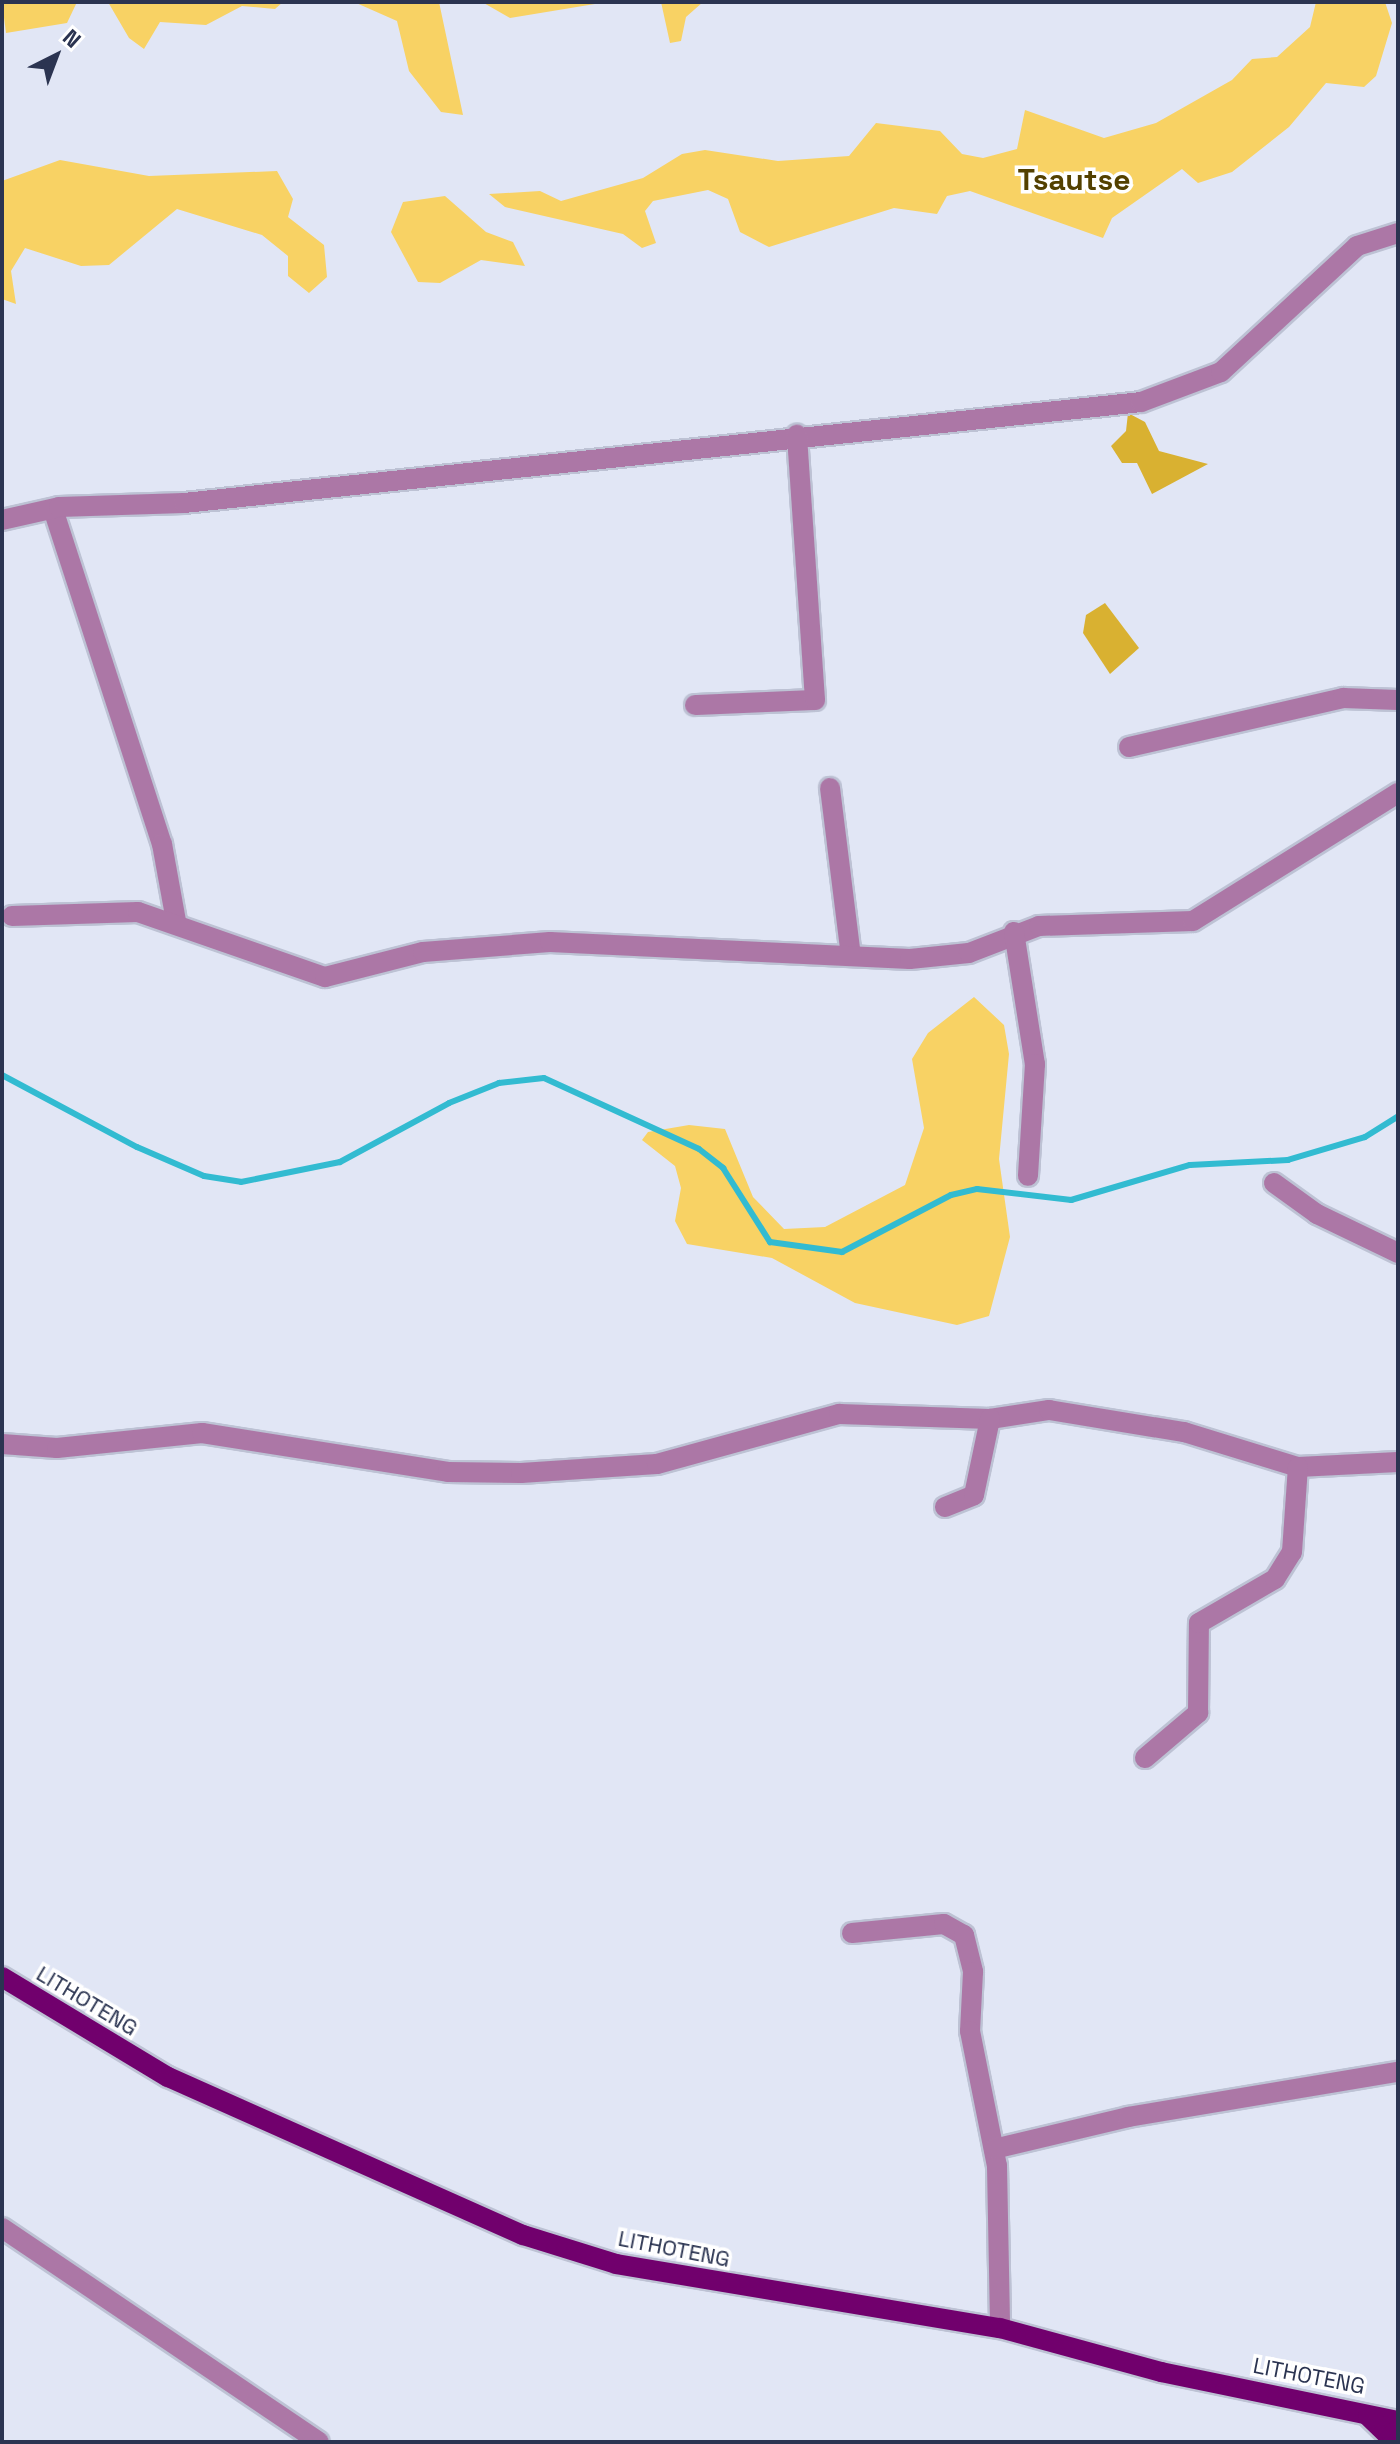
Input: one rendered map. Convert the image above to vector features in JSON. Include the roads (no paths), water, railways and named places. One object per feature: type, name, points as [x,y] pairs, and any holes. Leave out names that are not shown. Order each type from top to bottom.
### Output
[{"type":"main road","name":"LITHOTENG","points":[[2,1977],[168,2077],[523,2235],[616,2264],[1000,2328],[1161,2372],[1395,2418]]},
{"type":"main road","points":[[1362,2411],[1395,2442]]},
{"type":"street","points":[[2,520],[53,509],[184,503],[797,435],[1141,402],[1221,372],[1357,246],[1398,233]]},
{"type":"street","points":[[695,705],[815,700],[797,435]]},
{"type":"street","points":[[53,509],[162,844],[176,921]]},
{"type":"street","points":[[1129,747],[1343,698],[1398,700]]},
{"type":"street","points":[[830,788],[851,956]]},
{"type":"street","points":[[12,916],[138,912],[176,921],[325,977],[477,944],[851,956],[969,953],[1014,932],[1129,919],[1162,926],[1193,921],[1398,793]]},
{"type":"street","points":[[1014,932],[1035,1064],[1028,1176]]},
{"type":"street","points":[[1274,1183],[1317,1214],[1398,1253]]},
{"type":"street","points":[[2,1444],[68,1448],[202,1433],[448,1472],[521,1473],[657,1464],[839,1414],[990,1419],[1049,1410],[1138,1423],[1298,1467],[1398,1462]]},
{"type":"street","points":[[945,1507],[974,1495],[990,1419]]},
{"type":"street","points":[[1145,1758],[1198,1713],[1199,1623],[1275,1579],[1292,1552],[1298,1467]]},
{"type":"street","points":[[852,1933],[944,1924],[964,1935],[973,1972],[970,2031],[994,2149],[1000,2328]]},
{"type":"street","points":[[994,2149],[1128,2117],[1398,2072]]},
{"type":"street","points":[[2,2228],[319,2442]]},
{"type":"waterway","points":[[2,1075],[137,1147],[204,1176],[241,1182],[340,1162],[449,1103],[499,1083],[544,1078],[699,1149],[723,1168],[770,1242],[842,1252],[951,1195],[977,1189],[1071,1200],[1190,1165],[1288,1160],[1365,1137],[1398,1116]]},
{"type":"district","name":"Tsautse","points":[[1074,180]]}]
